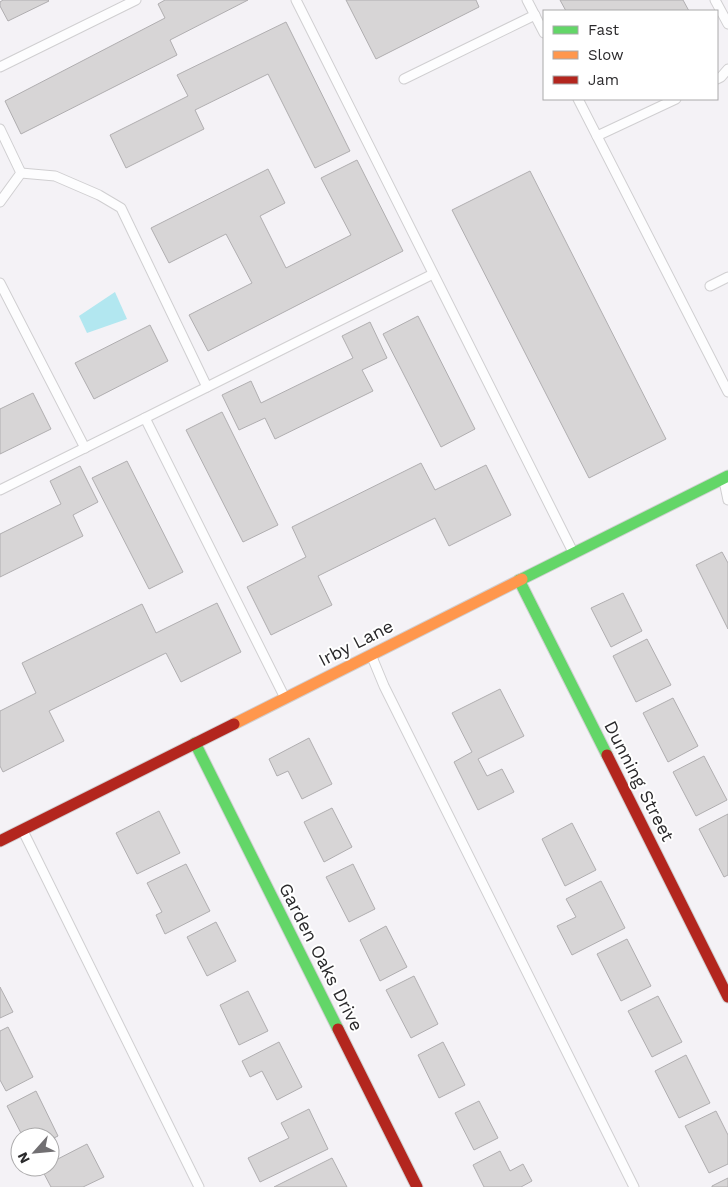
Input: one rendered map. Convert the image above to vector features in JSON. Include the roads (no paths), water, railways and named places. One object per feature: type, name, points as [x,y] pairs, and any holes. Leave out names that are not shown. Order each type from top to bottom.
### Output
[{"type":"street","name":"Irby Lane","points":[[0,841],[726,477]]},
{"type":"street","name":"Dunning Street","points":[[519,580],[728,997]]},
{"type":"street","name":"Garden Oaks Drive","points":[[195,743],[416,1187]]},
{"type":"lane","points":[[0,67],[136,0]]},
{"type":"lane","points":[[296,0],[573,553]]},
{"type":"lane","points":[[528,0],[543,31]]},
{"type":"lane","points":[[716,0],[728,24]]},
{"type":"lane","points":[[404,79],[535,15]]},
{"type":"lane","points":[[718,78],[728,69]]},
{"type":"lane","points":[[579,100],[728,392]]},
{"type":"lane","points":[[597,136],[674,100]]},
{"type":"lane","points":[[0,129],[21,173]]},
{"type":"lane","points":[[21,173],[55,176],[99,195],[121,208],[207,387]]},
{"type":"lane","points":[[0,202],[21,173]]},
{"type":"lane","points":[[0,490],[433,274]]},
{"type":"lane","points":[[710,286],[728,277]]},
{"type":"lane","points":[[0,283],[85,448]]},
{"type":"lane","points":[[145,418],[285,698]]},
{"type":"lane","points":[[726,477],[728,500]]},
{"type":"lane","points":[[371,655],[388,695],[634,1187]]},
{"type":"lane","points":[[23,830],[199,1187]]},
{"type":"water","points":[[115,292],[127,319],[87,333],[79,316]]}]
